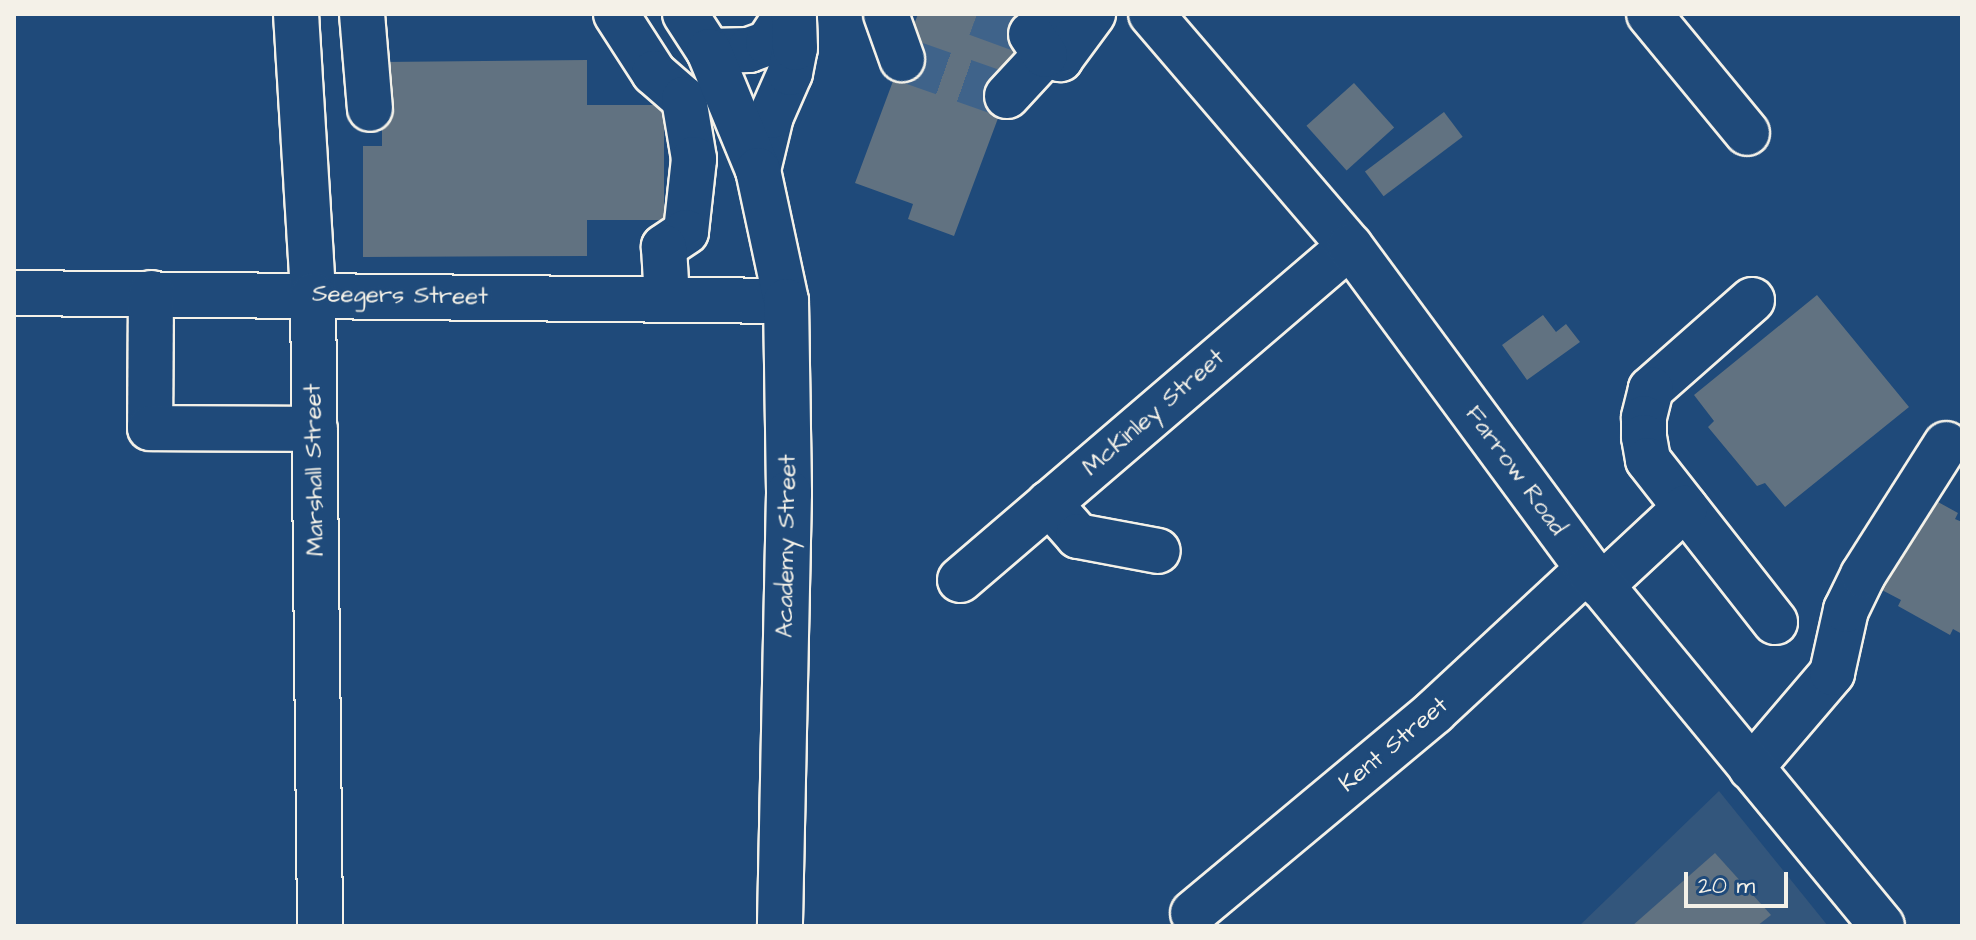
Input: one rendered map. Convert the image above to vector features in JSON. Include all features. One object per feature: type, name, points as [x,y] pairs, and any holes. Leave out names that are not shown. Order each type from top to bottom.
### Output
[{"type":"main road","name":"Marshall Street","points":[[296,14],[313,295],[320,926]]},
{"type":"main road","points":[[362,14],[370,109]]},
{"type":"main road","points":[[616,14],[654,73],[684,99],[694,159],[686,232],[664,247],[667,299]]},
{"type":"main road","name":"Academy Street","points":[[685,14],[709,51],[758,170],[786,301],[789,493],[780,926]]},
{"type":"main road","points":[[709,51],[749,50],[768,43],[787,14]]},
{"type":"main road","name":"Academy Street","points":[[758,170],[771,116],[790,73],[795,48],[794,14]]},
{"type":"main road","points":[[886,14],[902,59]]},
{"type":"main road","points":[[1007,96],[1040,34],[1060,59],[1093,14]]},
{"type":"main road","points":[[1649,14],[1747,133]]},
{"type":"main road","name":"Farrow Road","points":[[1166,19],[1350,246],[1594,577],[1751,768],[1866,921]]},
{"type":"main road","name":"McKinley Street","points":[[960,580],[1350,246]]},
{"type":"main road","name":"Seegers Street","points":[[14,293],[786,301]]},
{"type":"main road","points":[[151,293],[150,428],[315,429]]},
{"type":"main road","points":[[1752,300],[1651,389],[1644,418],[1648,460],[1775,622]]},
{"type":"main road","points":[[1751,768],[1832,673],[1852,598],[1946,444]]},
{"type":"main road","points":[[1049,503],[1078,536],[1158,551]]},
{"type":"main road","name":"Kent Street","points":[[1193,913],[1594,577],[1685,508]]},
{"type":"shaded area","points":[[1719,791],[1828,926],[1579,926]]},
{"type":"building","points":[[918,14],[1037,14],[954,236],[908,219],[913,204],[855,183]]},
{"type":"building","points":[[587,60],[587,105],[664,105],[664,220],[587,220],[587,256],[363,257],[363,146],[382,146],[382,62]]},
{"type":"building","points":[[1354,83],[1394,128],[1347,170],[1306,126]]},
{"type":"building","points":[[1444,112],[1463,137],[1384,196],[1365,172]]},
{"type":"building","points":[[1817,295],[1909,407],[1785,507],[1765,483],[1757,486],[1708,427],[1714,421],[1694,395]]},
{"type":"building","points":[[1543,315],[1556,332],[1566,324],[1580,342],[1527,380],[1502,345]]},
{"type":"building","points":[[1929,497],[1958,513],[1955,519],[1962,522],[1962,634],[1953,629],[1950,635],[1898,606],[1901,600],[1880,589]]},
{"type":"building","points":[[1715,853],[1771,915],[1757,926],[1632,926]]},
{"type":"tunnel","points":[[977,14],[1031,34]]},
{"type":"tunnel","points":[[902,59],[1007,96]]}]
